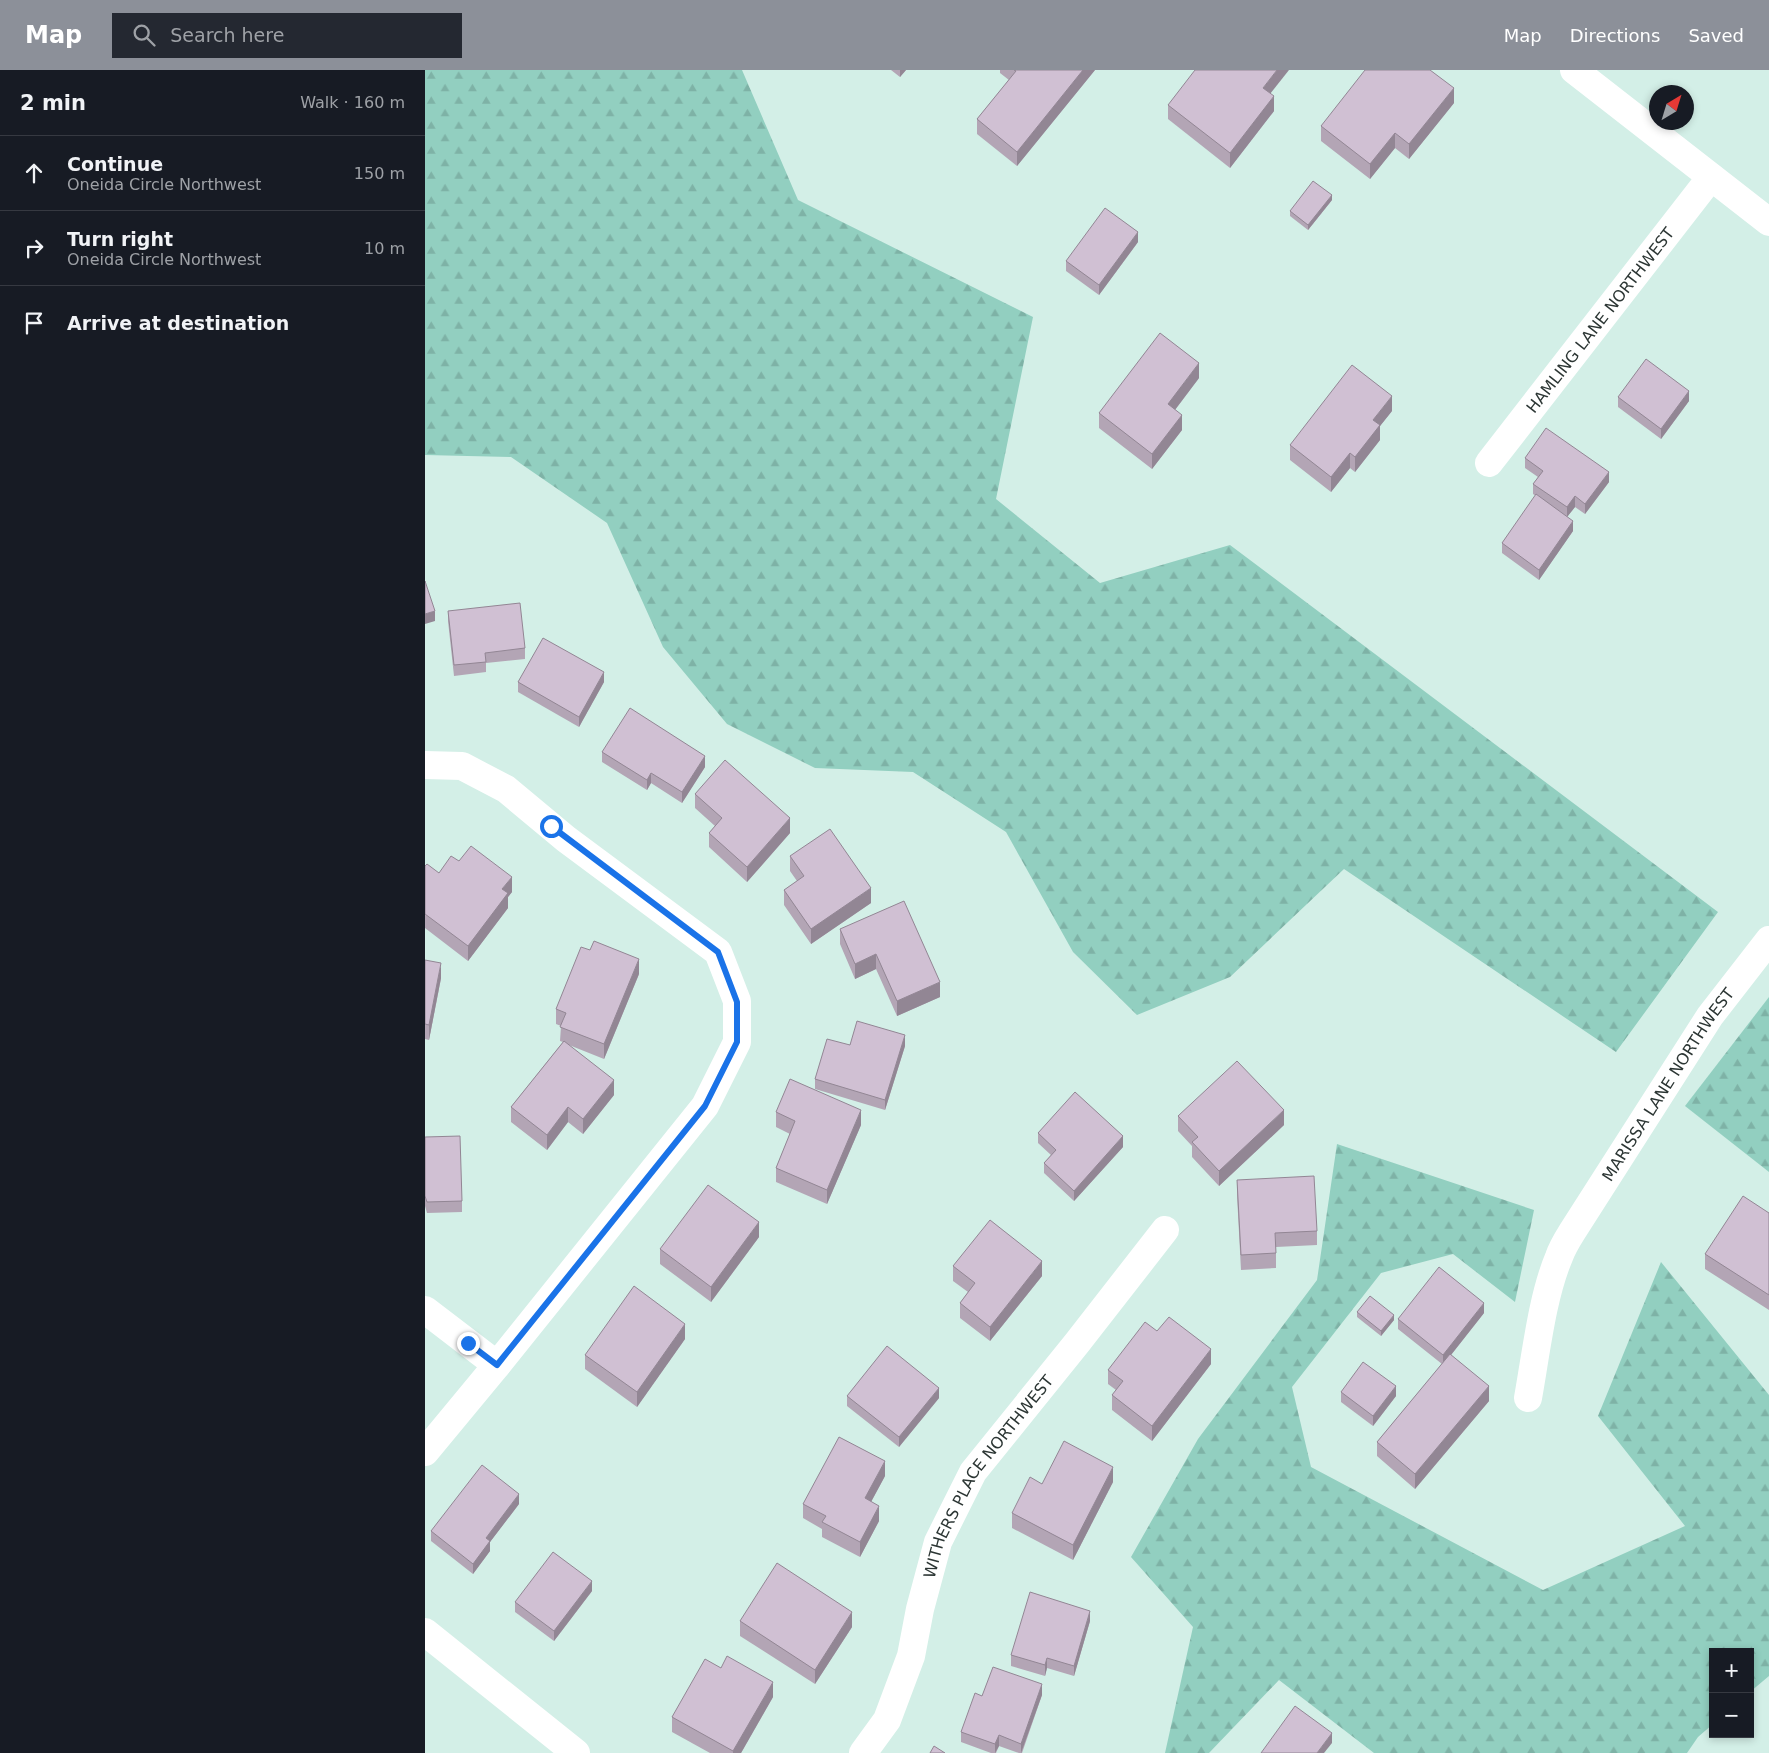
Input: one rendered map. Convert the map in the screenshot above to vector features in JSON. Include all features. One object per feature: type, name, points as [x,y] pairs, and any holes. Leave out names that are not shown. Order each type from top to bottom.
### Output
[{"type":"street","points":[[1574,70],[1769,222]]},
{"type":"street","name":"HAMLING LANE NORTHWEST","points":[[1489,463],[1711,177]]},
{"type":"street","points":[[425,765],[462,766],[506,789],[566,838],[718,952],[737,1002],[737,1042],[705,1106],[425,1452]]},
{"type":"street","name":"MARISSA LANE NORTHWEST","points":[[1528,1398],[1552,1275],[1559,1255],[1710,1016],[1769,940]]},
{"type":"street","name":"WITHERS PLACE NORTHWEST","points":[[863,1753],[887,1720],[911,1656],[920,1609],[938,1542],[973,1472],[1165,1230]]},
{"type":"street","points":[[425,1310],[497,1365]]},
{"type":"street","points":[[425,1632],[576,1753]]},
{"type":"green space","points":[[425,70],[742,70],[798,200],[1033,317],[996,499],[1100,583],[1230,545],[1718,912],[1616,1052],[1344,869],[1230,977],[1137,1015],[1073,952],[1006,832],[913,772],[815,768],[727,724],[663,647],[607,523],[511,457],[425,455]]},
{"type":"green space","points":[[1769,997],[1769,1172],[1685,1106]]},
{"type":"green space","points":[[1337,1144],[1534,1210],[1515,1302],[1453,1254],[1381,1273],[1292,1387],[1311,1467],[1543,1590],[1685,1526],[1598,1416],[1661,1262],[1769,1395],[1769,1676],[1754,1689],[1754,1648],[1709,1648],[1709,1727],[1698,1737],[1687,1753],[1374,1753],[1279,1680],[1209,1753],[1165,1753],[1193,1627],[1131,1557],[1198,1439],[1317,1280]]},
{"type":"building","points":[[1014,70],[1083,70],[1017,152],[977,119],[1016,71]]},
{"type":"building","points":[[1195,70],[1277,70],[1263,88],[1274,96],[1230,153],[1168,105]]},
{"type":"building","points":[[1365,70],[1430,70],[1454,88],[1409,144],[1395,133],[1370,164],[1321,126]]},
{"type":"building","points":[[1313,181],[1332,195],[1308,225],[1290,211]]},
{"type":"building","points":[[1105,208],[1138,232],[1099,285],[1066,261]]},
{"type":"building","points":[[1160,333],[1199,363],[1168,404],[1182,415],[1152,454],[1099,413]]},
{"type":"building","points":[[1646,359],[1689,391],[1661,429],[1618,397]]},
{"type":"building","points":[[1352,365],[1392,396],[1373,420],[1380,425],[1355,457],[1350,453],[1331,477],[1290,445]]},
{"type":"building","points":[[1546,428],[1609,472],[1585,504],[1575,496],[1567,507],[1533,484],[1543,471],[1525,458]]},
{"type":"building","points":[[1536,494],[1573,521],[1539,570],[1502,543]]},
{"type":"building","points":[[425,581],[435,611],[425,614]]},
{"type":"building","points":[[520,603],[525,648],[485,653],[486,662],[454,665],[448,611]]},
{"type":"building","points":[[543,638],[604,672],[579,717],[518,682]]},
{"type":"building","points":[[630,708],[705,756],[682,792],[651,773],[647,780],[602,752]]},
{"type":"building","points":[[725,760],[790,818],[747,867],[709,833],[722,818],[695,794]]},
{"type":"building","points":[[830,829],[871,888],[811,929],[784,890],[804,876],[790,856]]},
{"type":"building","points":[[471,846],[512,877],[502,889],[508,893],[468,946],[425,914],[425,866],[427,864],[439,873],[451,856],[459,861]]},
{"type":"building","points":[[904,901],[940,982],[897,1001],[876,954],[855,964],[840,929]]},
{"type":"building","points":[[594,941],[639,959],[604,1044],[560,1027],[566,1013],[556,1009],[581,947],[590,950]]},
{"type":"building","points":[[425,960],[441,963],[429,1025],[425,1024]]},
{"type":"building","points":[[857,1021],[905,1035],[885,1100],[815,1079],[827,1039],[850,1045]]},
{"type":"building","points":[[564,1041],[614,1080],[583,1119],[568,1107],[547,1135],[511,1107]]},
{"type":"building","points":[[1237,1061],[1284,1110],[1219,1171],[1192,1142],[1198,1137],[1178,1116]]},
{"type":"building","points":[[790,1079],[861,1110],[827,1190],[776,1168],[795,1121],[776,1112]]},
{"type":"building","points":[[1075,1092],[1123,1136],[1074,1191],[1044,1163],[1056,1150],[1038,1133]]},
{"type":"building","points":[[460,1136],[462,1201],[427,1202],[425,1196],[425,1137]]},
{"type":"building","points":[[1314,1176],[1317,1231],[1275,1233],[1276,1253],[1241,1255],[1237,1180]]},
{"type":"building","points":[[708,1185],[759,1222],[711,1287],[660,1249]]},
{"type":"building","points":[[1743,1196],[1769,1213],[1769,1295],[1705,1254]]},
{"type":"building","points":[[990,1220],[1042,1261],[990,1327],[960,1303],[975,1283],[953,1266]]},
{"type":"building","points":[[1439,1267],[1484,1303],[1443,1355],[1398,1319]]},
{"type":"building","points":[[634,1286],[685,1324],[637,1392],[585,1355]]},
{"type":"building","points":[[1370,1296],[1394,1315],[1381,1331],[1357,1312]]},
{"type":"building","points":[[1169,1317],[1211,1349],[1152,1426],[1112,1395],[1123,1381],[1108,1370],[1145,1322],[1157,1331]]},
{"type":"building","points":[[887,1346],[939,1388],[899,1437],[847,1396]]},
{"type":"building","points":[[1450,1354],[1489,1386],[1415,1474],[1377,1442]]},
{"type":"building","points":[[1363,1362],[1396,1386],[1373,1416],[1341,1392]]},
{"type":"building","points":[[839,1437],[885,1461],[865,1498],[879,1506],[860,1542],[822,1522],[826,1516],[803,1504]]},
{"type":"building","points":[[1064,1441],[1113,1467],[1073,1545],[1012,1513],[1030,1477],[1042,1484]]},
{"type":"building","points":[[482,1465],[519,1494],[486,1538],[490,1541],[473,1564],[431,1531]]},
{"type":"building","points":[[553,1552],[592,1581],[554,1631],[515,1602]]},
{"type":"building","points":[[777,1563],[852,1612],[815,1670],[740,1621]]},
{"type":"building","points":[[1030,1592],[1090,1611],[1074,1666],[1047,1658],[1045,1665],[1011,1655]]},
{"type":"building","points":[[727,1656],[773,1682],[733,1751],[672,1717],[705,1659],[721,1668]]},
{"type":"building","points":[[993,1667],[1042,1684],[1021,1744],[999,1735],[995,1744],[961,1732],[975,1693],[982,1696]]},
{"type":"building","points":[[1295,1706],[1332,1733],[1317,1753],[1261,1753]]},
{"type":"building","points":[[934,1746],[945,1753],[930,1753]]},
{"type":"route","points":[[468,1343],[497,1365],[705,1106],[737,1042],[737,1002],[718,952],[551,826]]}]
